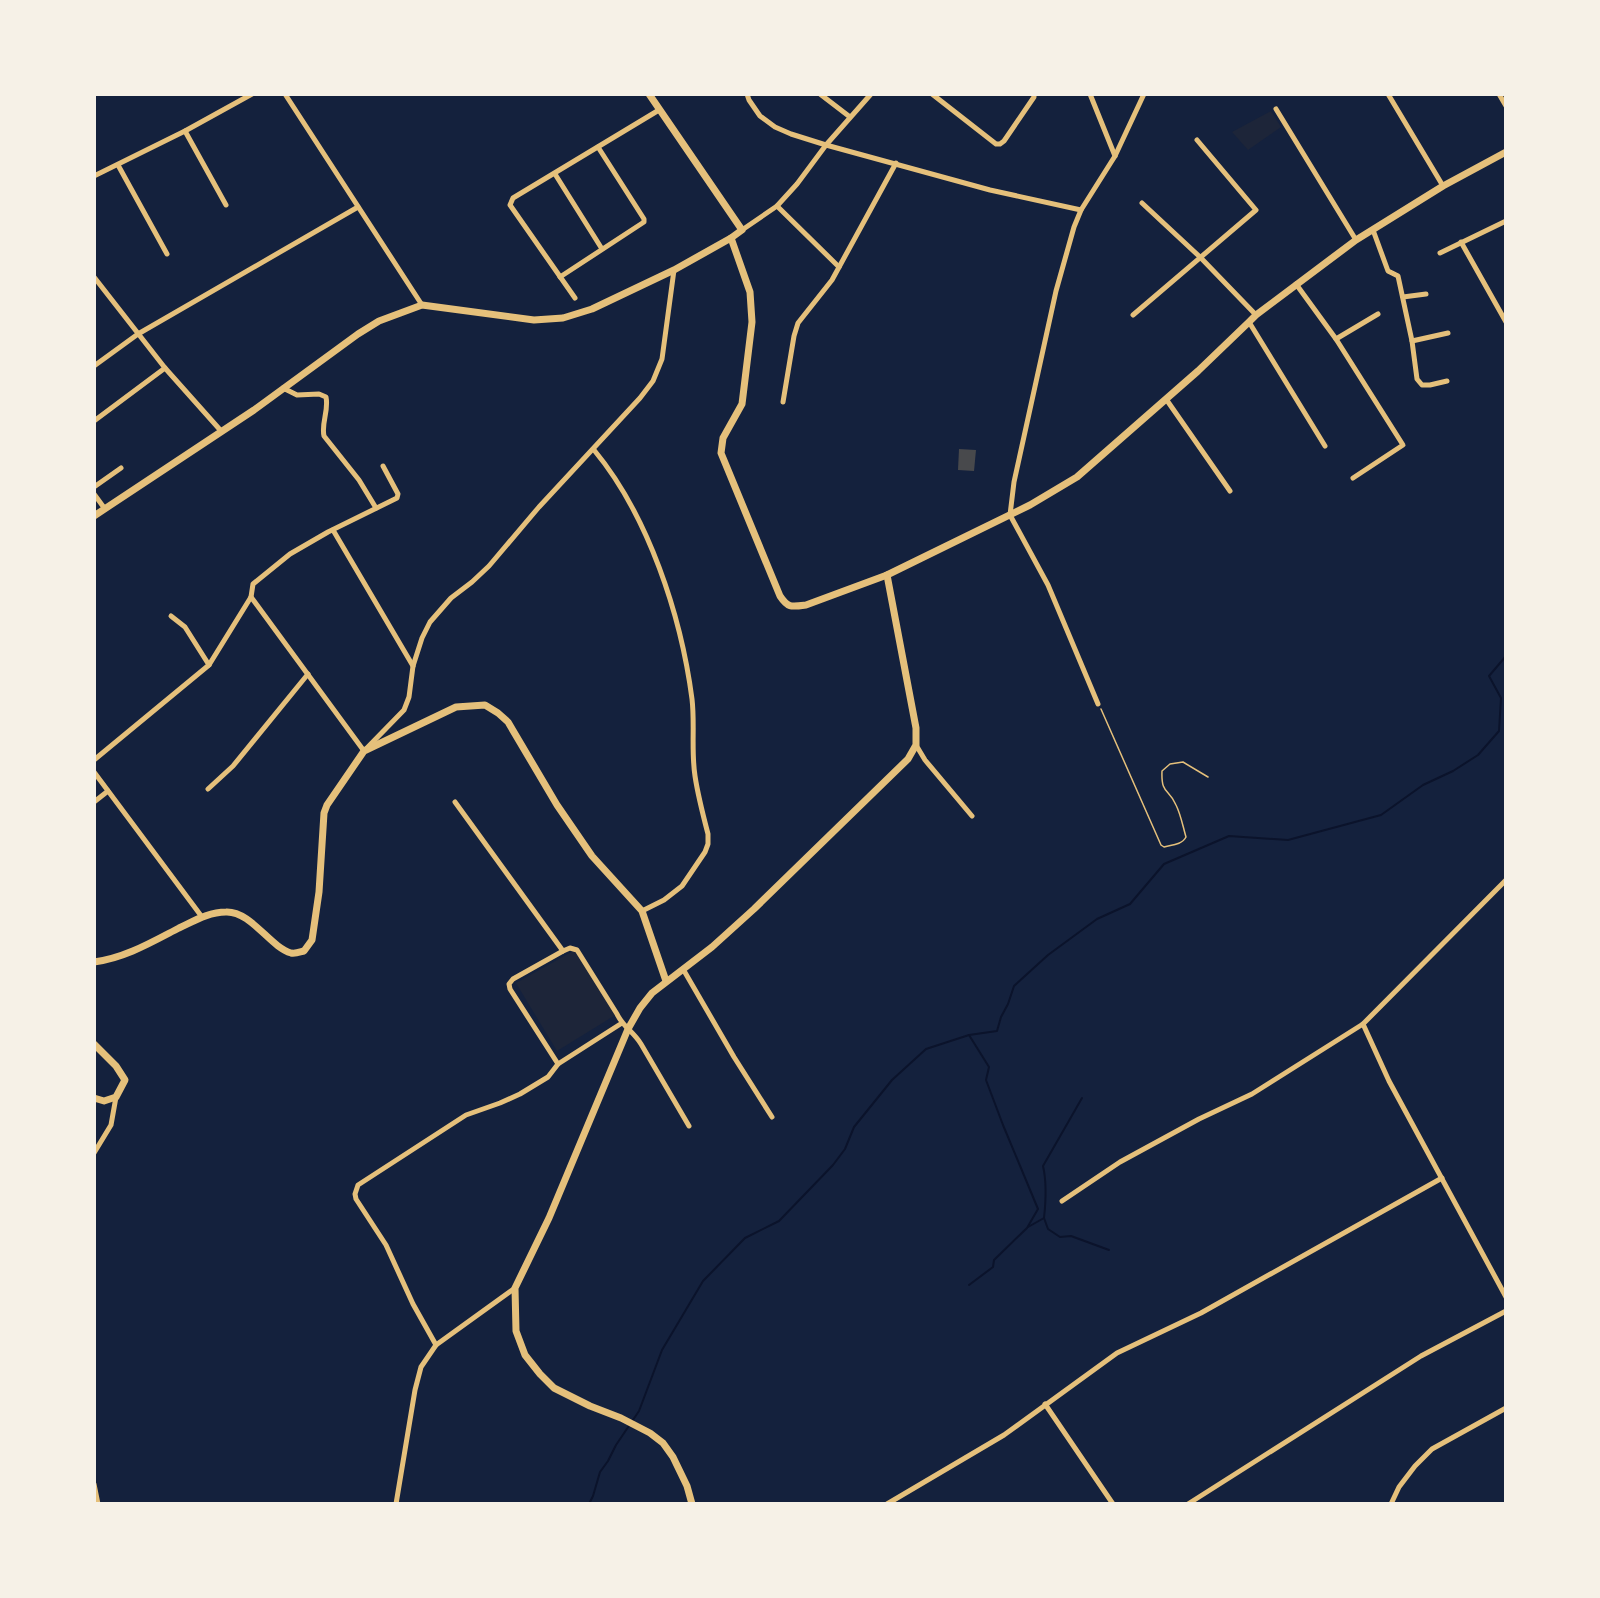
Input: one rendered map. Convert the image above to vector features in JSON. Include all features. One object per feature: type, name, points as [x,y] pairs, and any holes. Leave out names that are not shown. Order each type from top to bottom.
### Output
[{"type":"street","points":[[94,176],[185,131],[252,94]]},
{"type":"street","points":[[285,94],[422,305]]},
{"type":"street","points":[[649,94],[742,230]]},
{"type":"street","points":[[747,94],[760,116],[775,127],[791,134],[990,190],[1080,210]]},
{"type":"street","points":[[820,94],[850,117]]},
{"type":"street","points":[[94,516],[222,432],[358,333],[379,321],[422,305],[534,320],[563,318],[592,309],[674,270],[732,238],[777,207],[826,145],[871,94]]},
{"type":"street","points":[[932,94],[996,144],[1000,144],[1034,94]]},
{"type":"street","points":[[1090,94],[1115,156]]},
{"type":"street","points":[[1388,94],[1443,186]]},
{"type":"street","points":[[1499,94],[1506,106]]},
{"type":"street","points":[[1098,704],[1048,585],[1010,515],[1056,291],[1074,227],[1080,210],[1115,156],[1143,95]]},
{"type":"street","points":[[1276,109],[1356,240]]},
{"type":"street","points":[[575,298],[510,205],[513,198],[659,110]]},
{"type":"street","points":[[185,131],[226,206]]},
{"type":"street","points":[[1133,315],[1256,210],[1197,140]]},
{"type":"street","points":[[560,277],[644,222],[598,147]]},
{"type":"street","points":[[732,238],[750,292],[752,322],[742,404],[723,438],[721,453],[780,596],[786,604],[793,607],[806,605],[887,575],[1030,505],[1077,477],[1166,399],[1256,315],[1296,284],[1356,240],[1443,186],[1506,152]]},
{"type":"street","points":[[783,402],[798,322],[832,280],[896,163]]},
{"type":"street","points":[[118,165],[167,254]]},
{"type":"street","points":[[555,174],[602,249]]},
{"type":"street","points":[[1142,203],[1200,257],[1256,315]]},
{"type":"street","points":[[94,366],[138,334],[358,207]]},
{"type":"street","points":[[777,207],[839,267]]},
{"type":"street","points":[[1440,253],[1506,221]]},
{"type":"street","points":[[1373,230],[1388,271],[1398,276],[1412,341],[1417,379],[1422,385],[1447,381]]},
{"type":"street","points":[[1461,242],[1506,322]]},
{"type":"street","points":[[94,962],[129,953],[202,917],[227,912],[234,913],[253,924],[283,949],[293,954],[304,951],[312,940],[319,892],[324,813],[327,805],[364,751],[404,710],[409,697],[413,666],[430,622],[451,598],[489,566],[653,381],[662,359],[674,270]]},
{"type":"street","points":[[94,277],[165,368],[222,432]]},
{"type":"street","points":[[1296,284],[1336,339],[1403,445],[1353,478]]},
{"type":"street","points":[[1403,297],[1426,294]]},
{"type":"street","points":[[1336,339],[1378,314]]},
{"type":"street","points":[[1249,322],[1325,447]]},
{"type":"street","points":[[1412,341],[1448,333]]},
{"type":"street","points":[[94,421],[165,368]]},
{"type":"street","points":[[283,388],[297,395],[320,394],[326,397],[328,406],[324,436],[359,480],[376,508]]},
{"type":"street","points":[[1166,399],[1230,491]]},
{"type":"street","points":[[594,450],[620,488],[643,528],[678,626],[692,699],[695,776],[708,834],[705,852],[682,886],[664,900],[642,911]]},
{"type":"street","points":[[94,760],[209,665],[251,597],[253,584],[290,554],[398,496],[383,466]]},
{"type":"street","points":[[94,487],[121,468]]},
{"type":"street","points":[[94,494],[105,509]]},
{"type":"street","points":[[333,530],[413,666]]},
{"type":"street","points":[[692,1503],[687,1486],[673,1457],[663,1443],[650,1433],[621,1418],[554,1388],[540,1374],[525,1355],[516,1330],[515,1288],[549,1218],[625,1026],[666,981],[712,947],[909,759],[916,745],[916,728],[887,575]]},
{"type":"street","points":[[251,597],[364,751]]},
{"type":"street","points":[[171,616],[185,627],[209,665]]},
{"type":"street","points":[[208,789],[233,766],[308,674]]},
{"type":"street","points":[[364,751],[456,707],[485,705],[498,713],[508,722],[557,805],[592,856],[642,911],[666,981]]},
{"type":"street","points":[[916,745],[925,760],[972,816]]},
{"type":"street","points":[[94,772],[202,917]]},
{"type":"street","points":[[94,802],[108,791]]},
{"type":"street","points":[[455,802],[563,951]]},
{"type":"street","points":[[1062,1201],[1120,1162],[1199,1119],[1252,1094],[1363,1024],[1506,880]]},
{"type":"street","points":[[558,1064],[509,984],[513,979],[563,951],[573,949],[579,953],[625,1026],[634,1032],[689,1125]]},
{"type":"street","points":[[683,969],[772,1117]]},
{"type":"street","points":[[1363,1024],[1389,1081],[1506,1298]]},
{"type":"street","points":[[436,1345],[413,1304],[386,1245],[356,1199],[358,1185],[466,1115],[520,1094],[548,1077],[558,1064],[625,1026]]},
{"type":"street","points":[[94,1044],[116,1066],[124,1080],[116,1097],[111,1125],[94,1153]]},
{"type":"street","points":[[94,1098],[104,1101],[116,1097]]},
{"type":"street","points":[[887,1503],[1004,1435],[1117,1353],[1201,1312],[1442,1178]]},
{"type":"street","points":[[1497,1281],[1504,1277]]},
{"type":"street","points":[[396,1503],[421,1367],[436,1345],[515,1288]]},
{"type":"street","points":[[1188,1503],[1421,1356],[1506,1311]]},
{"type":"street","points":[[1045,1404],[1113,1503]]},
{"type":"street","points":[[1391,1503],[1415,1466],[1432,1449],[1506,1408]]},
{"type":"street","points":[[94,1484],[98,1503]]},
{"type":"path","points":[[1098,704],[1161,845],[1164,847],[1179,844],[1186,837],[1176,805],[1162,784],[1162,771],[1170,764],[1183,762],[1208,777]]},
{"type":"shaded area","points":[[1271,111],[1281,127],[1248,150],[1232,132]]},
{"type":"shaded area","points":[[575,950],[617,1014],[557,1051],[516,983]]},
{"type":"building","points":[[959,449],[976,450],[974,471],[958,470]]},
{"type":"waterway","points":[[589,1504],[600,1472],[639,1411],[662,1350],[703,1281],[745,1238],[779,1221],[833,1165],[845,1149],[854,1127],[892,1080],[926,1049],[969,1035],[997,1031],[1014,986],[1048,955],[1097,919],[1130,904],[1164,864],[1229,836],[1288,840],[1381,815],[1423,785],[1453,771],[1478,755],[1499,731],[1501,698],[1489,676],[1506,656]]},
{"type":"waterway","points":[[969,1035],[989,1067],[986,1080],[1038,1209],[1027,1228],[994,1260],[993,1267],[969,1285]]},
{"type":"waterway","points":[[1044,1218],[1046,1192],[1043,1166],[1082,1098]]},
{"type":"waterway","points":[[1028,1227],[1044,1218],[1048,1229],[1060,1237],[1071,1236],[1109,1250]]}]
